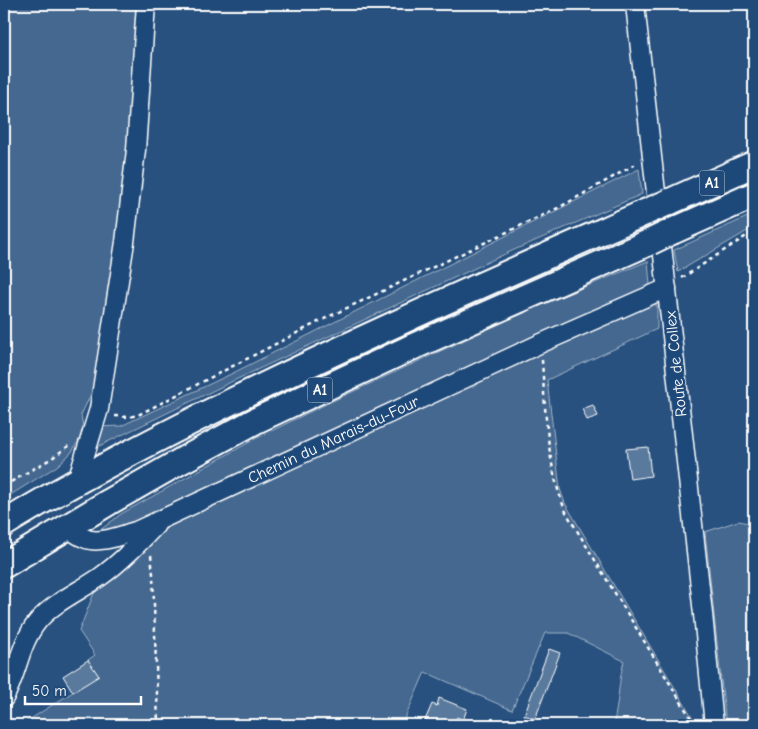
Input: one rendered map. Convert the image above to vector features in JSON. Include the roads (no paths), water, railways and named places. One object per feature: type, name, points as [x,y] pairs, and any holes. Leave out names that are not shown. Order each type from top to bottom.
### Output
[{"type":"highway","name":"A1","points":[[4,524],[77,481],[166,434],[320,359],[754,164]]},
{"type":"highway","name":"A1","points":[[4,565],[181,461],[264,417],[391,357],[754,195]]},
{"type":"street","points":[[77,481],[99,409],[125,242],[136,150],[146,4]]},
{"type":"street","name":"Route de Collex","points":[[635,4],[714,725]]},
{"type":"street","name":"Chemin du Marais-du-Four","points":[[141,533],[162,519],[317,446],[537,345],[667,288]]},
{"type":"street","points":[[4,698],[12,683],[23,646],[38,621],[54,607],[101,576],[137,546],[141,533],[90,540],[83,538],[67,527]]}]
